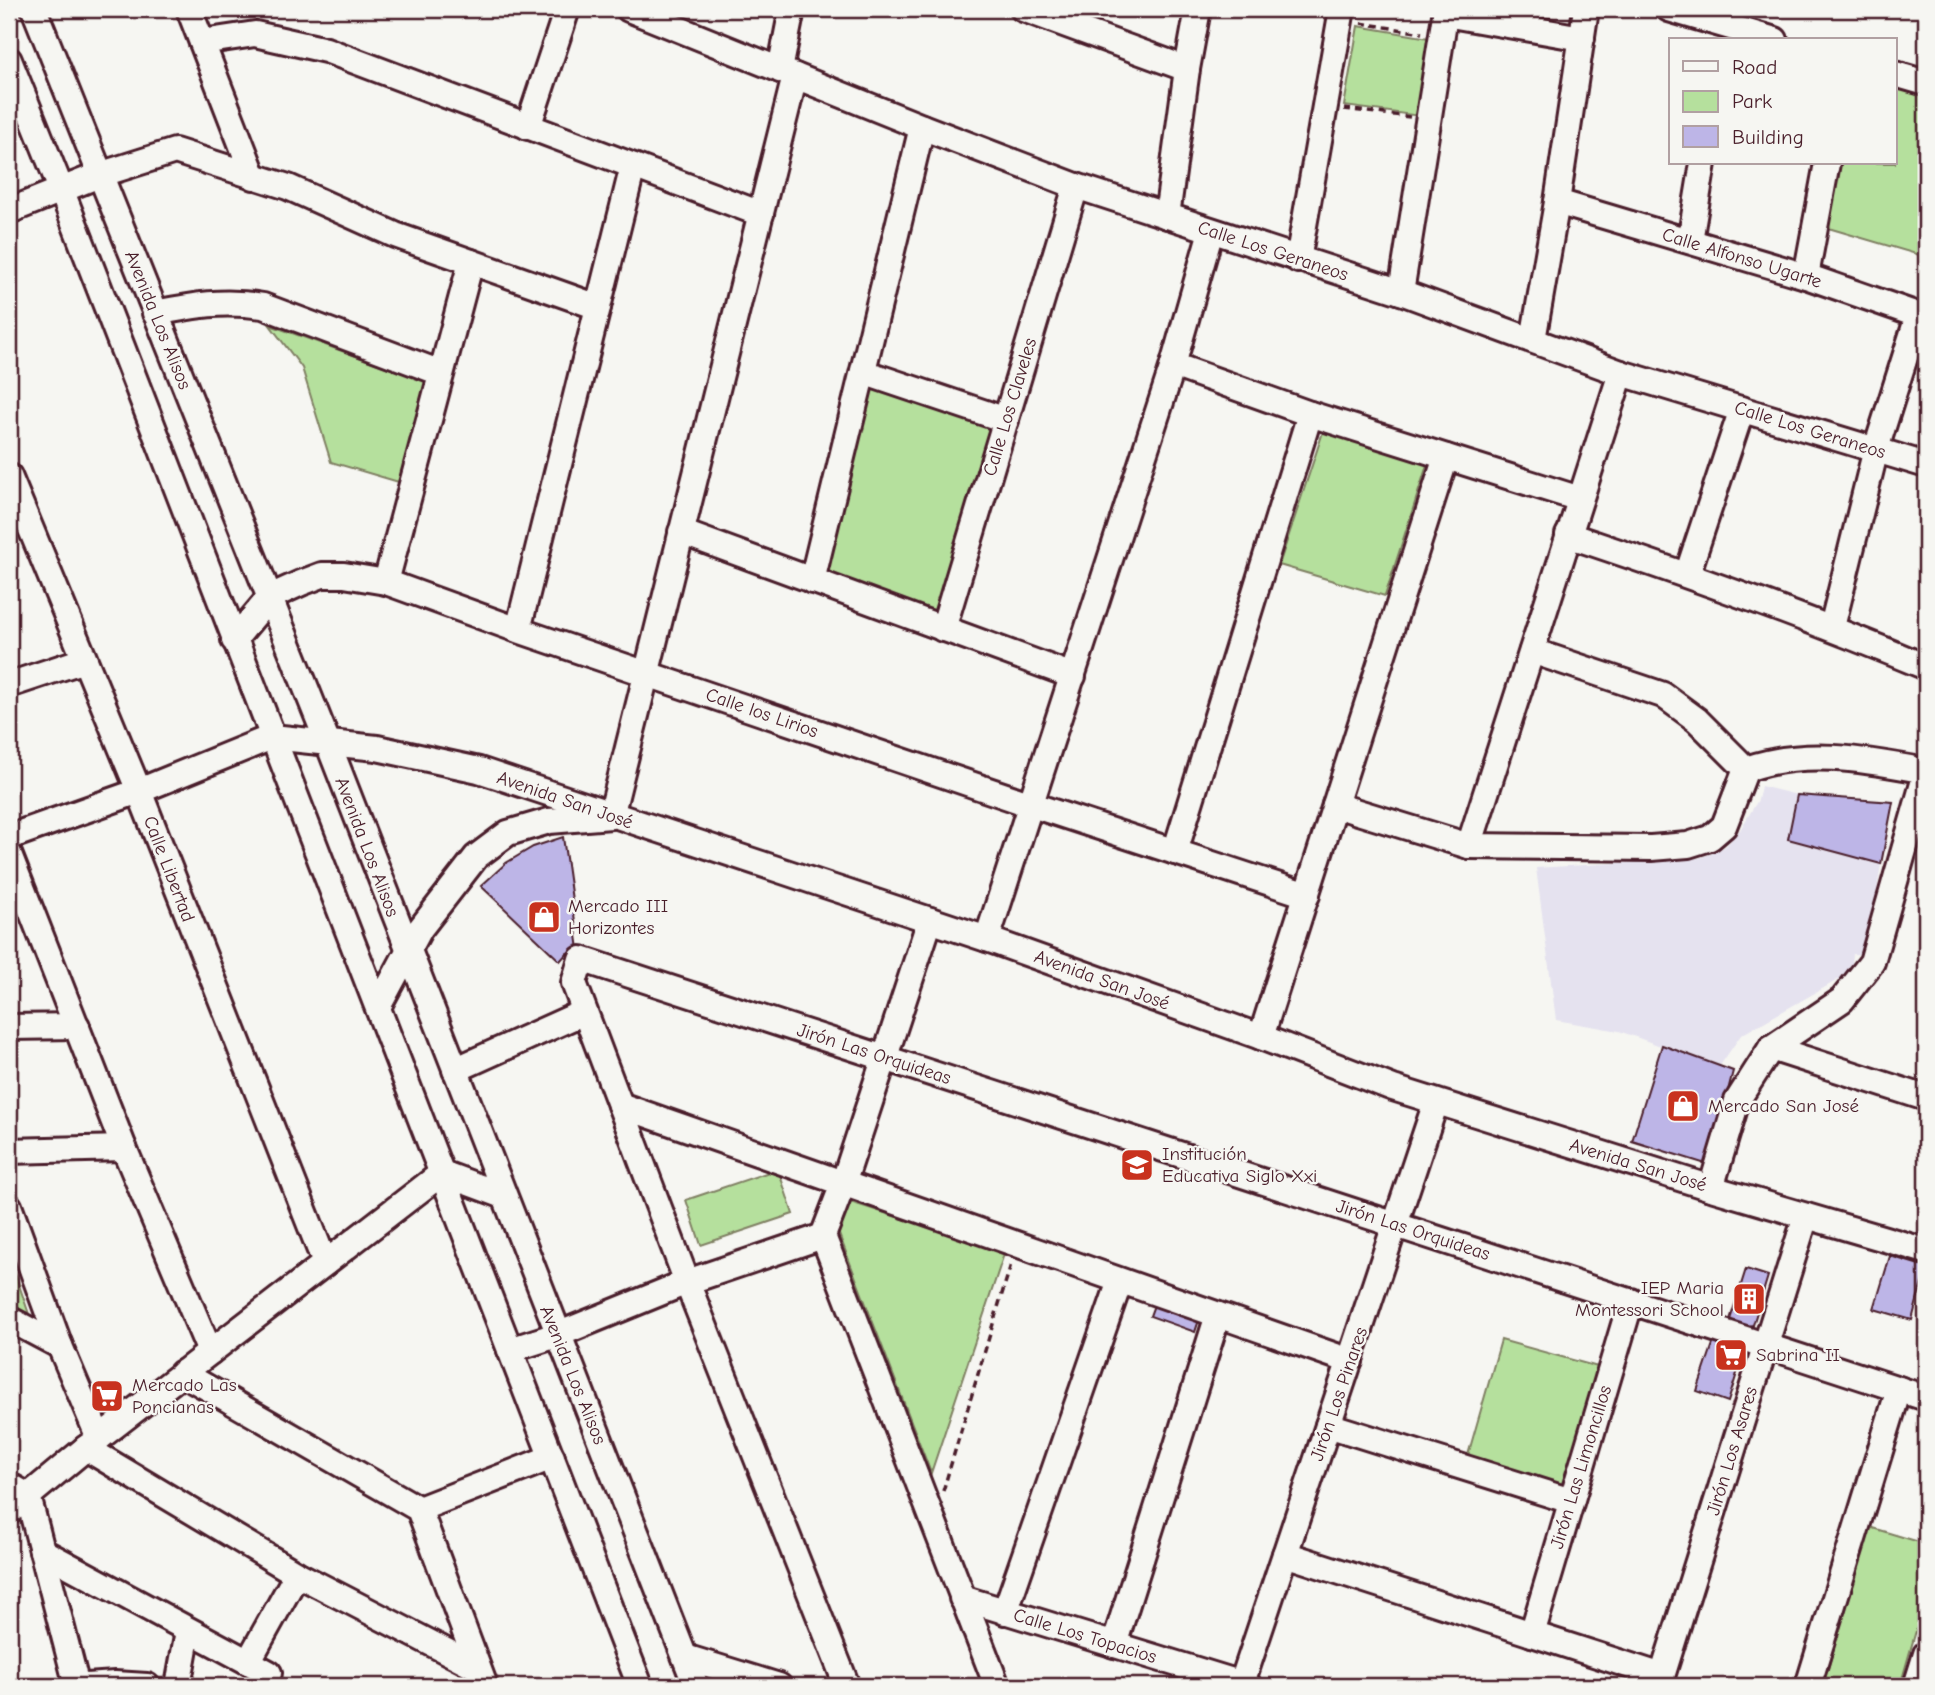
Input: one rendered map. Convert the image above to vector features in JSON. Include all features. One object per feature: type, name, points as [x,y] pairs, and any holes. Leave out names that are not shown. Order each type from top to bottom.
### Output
[{"type":"street","name":"Avenida Los Alisos","points":[[34,9],[328,743],[696,1686]]},
{"type":"street","points":[[189,9],[254,177]]},
{"type":"street","points":[[527,127],[567,9]]},
{"type":"street","points":[[378,1007],[420,929],[476,857],[508,833],[549,821],[611,816],[761,214],[787,73],[792,9]]},
{"type":"street","points":[[1023,9],[1058,15],[1187,69]]},
{"type":"street","points":[[1167,216],[1198,9]]},
{"type":"street","points":[[1533,340],[1586,9]]},
{"type":"street","points":[[1669,9],[1726,33],[1760,38]]},
{"type":"street","name":"Calle Los Geraneos","points":[[640,11],[787,73],[1076,186],[1401,292],[1620,373],[1926,466]]},
{"type":"street","points":[[1298,260],[1342,14]]},
{"type":"street","points":[[1401,292],[1444,20],[1582,38]]},
{"type":"street","points":[[202,42],[255,34],[326,50],[761,214]]},
{"type":"street","points":[[9,60],[640,1686]]},
{"type":"street","points":[[1896,74],[1926,83]]},
{"type":"street","points":[[812,581],[922,127]]},
{"type":"street","points":[[9,211],[99,175],[175,151],[288,187],[395,234],[598,307]]},
{"type":"street","points":[[1689,241],[1703,164]]},
{"type":"street","points":[[1806,276],[1827,164]]},
{"type":"street","points":[[517,630],[633,166]]},
{"type":"street","name":"Calle Los Claveles","points":[[943,629],[1076,186]]},
{"type":"street","name":"Calle Alfonso Ugarte","points":[[1557,202],[1806,276],[1922,317]]},
{"type":"street","points":[[986,939],[1032,805],[1173,365],[1211,231]]},
{"type":"street","points":[[386,582],[471,262]]},
{"type":"street","points":[[155,313],[206,302],[236,302],[263,306],[441,373]]},
{"type":"street","points":[[1832,627],[1876,449],[1922,317]]},
{"type":"street","points":[[1173,365],[1310,414],[1580,499]]},
{"type":"street","points":[[863,372],[1006,420]]},
{"type":"street","points":[[1469,846],[1620,373]]},
{"type":"street","points":[[1687,575],[1742,409]]},
{"type":"street","points":[[1175,852],[1310,414]]},
{"type":"street","points":[[1261,1037],[1446,457]]},
{"type":"street","name":"Calle Libertad","points":[[9,476],[139,791],[325,1263]]},
{"type":"street","points":[[681,532],[1073,676]]},
{"type":"street","points":[[1568,535],[1832,627],[1926,667]]},
{"type":"street","name":"Calle los Lirios","points":[[234,640],[270,597],[322,575],[344,575],[386,582],[517,630],[1032,805],[1307,895]]},
{"type":"street","points":[[1532,651],[1663,695],[1697,720],[1746,769]]},
{"type":"street","points":[[9,685],[84,660]]},
{"type":"street","points":[[9,837],[139,791],[272,737]]},
{"type":"street","name":"Avenida San José","points":[[272,737],[410,754],[479,770],[986,939],[1261,1037],[1393,1088],[1712,1188],[1926,1251]]},
{"type":"street","points":[[1712,1188],[1737,1101],[1770,1048],[1842,1000],[1872,962],[1920,812],[1926,772],[1847,757],[1809,757],[1767,762],[1746,769]]},
{"type":"street","points":[[1335,806],[1469,846],[1651,848],[1688,845],[1710,838],[1724,826],[1746,769]]},
{"type":"street","points":[[9,854],[124,1148],[210,1352]]},
{"type":"street","points":[[930,920],[843,1184],[823,1236],[997,1686]]},
{"type":"street","name":"Jirón Las Orquideas","points":[[584,1013],[573,983],[581,958],[1926,1398]]},
{"type":"street","points":[[455,1070],[584,1013],[847,1686]]},
{"type":"street","points":[[9,1027],[77,1026]]},
{"type":"street","points":[[1770,1048],[1926,1098]]},
{"type":"street","name":"Jirón Los Pinares","points":[[1244,1686],[1285,1554],[1436,1102]]},
{"type":"street","points":[[620,1105],[1350,1362]]},
{"type":"street","points":[[9,1151],[124,1148]]},
{"type":"street","points":[[9,1512],[18,1491],[92,1443],[442,1173]]},
{"type":"street","points":[[442,1173],[504,1196]]},
{"type":"street","points":[[9,1206],[61,1346],[92,1443],[297,1574],[481,1676]]},
{"type":"street","name":"Jirón Los Asares","points":[[1660,1681],[1806,1216]]},
{"type":"street","points":[[510,1350],[557,1335],[687,1282],[823,1236]]},
{"type":"street","points":[[1005,1612],[1121,1281]]},
{"type":"street","name":"Jirón Las Limoncillos","points":[[1532,1634],[1631,1301]]},
{"type":"street","points":[[1114,1645],[1218,1315]]},
{"type":"street","points":[[9,1319],[61,1346]]},
{"type":"street","points":[[182,1373],[419,1509],[481,1676]]},
{"type":"street","points":[[1808,1686],[1899,1389]]},
{"type":"street","points":[[1328,1425],[1571,1502]]},
{"type":"street","points":[[419,1509],[552,1457]]},
{"type":"street","points":[[18,1491],[42,1551],[77,1686]]},
{"type":"street","points":[[42,1551],[269,1674],[262,1686]]},
{"type":"street","points":[[1285,1554],[1532,1634],[1660,1681]]},
{"type":"street","points":[[248,1662],[297,1574]]},
{"type":"street","name":"Calle Los Topacios","points":[[962,1598],[1244,1686]]},
{"type":"street","points":[[178,1686],[188,1631]]},
{"type":"street","points":[[1916,1686],[1926,1654]]},
{"type":"street","points":[[685,1657],[779,1686]]},
{"type":"street","points":[[87,1686],[147,1686]]},
{"type":"path","points":[[1342,14],[1444,20]]},
{"type":"path","points":[[1325,107],[1428,119]]},
{"type":"path","points":[[934,1524],[1017,1245]]},
{"type":"shaded area","points":[[1761,786],[1797,795],[1788,840],[1881,864],[1867,955],[1853,954],[1852,963],[1843,977],[1741,1035],[1719,1067],[1619,1031],[1556,1020],[1536,868],[1699,858],[1713,853],[1726,846],[1740,830],[1758,800]]},
{"type":"green space","points":[[1358,26],[1429,38],[1420,116],[1344,106]]},
{"type":"green space","points":[[1896,88],[1926,96],[1926,257],[1825,227],[1838,164],[1896,164]]},
{"type":"green space","points":[[270,325],[428,382],[402,483],[331,462],[302,368]]},
{"type":"green space","points":[[875,372],[1001,411],[938,619],[822,575]]},
{"type":"green space","points":[[1324,429],[1428,462],[1385,596],[1279,565]]},
{"type":"green space","points":[[778,1169],[793,1214],[701,1245],[686,1200]]},
{"type":"green space","points":[[847,1201],[1005,1251],[931,1473],[837,1229]]},
{"type":"green space","points":[[9,1256],[29,1314],[9,1303]]},
{"type":"green space","points":[[1501,1340],[1605,1369],[1567,1488],[1468,1455]]},
{"type":"green space","points":[[1869,1527],[1926,1544],[1926,1596],[1900,1686],[1823,1686]]},
{"type":"building","points":[[1797,795],[1893,802],[1881,864],[1788,839]]},
{"type":"building","name":"Mercado III Horizontes","points":[[563,837],[579,949],[567,953],[560,961],[481,886],[506,863],[533,847]]},
{"type":"building","name":"Mercado San José","points":[[1662,1045],[1733,1071],[1709,1165],[1632,1141]]},
{"type":"building","points":[[1890,1256],[1926,1267],[1912,1320],[1874,1309]]},
{"type":"building","name":"IEP Maria Montessori School","points":[[1746,1269],[1768,1276],[1753,1325],[1741,1327],[1729,1323]]},
{"type":"building","points":[[1157,1297],[1193,1310],[1198,1323],[1195,1332],[1150,1316]]},
{"type":"building","points":[[1714,1341],[1744,1351],[1728,1402],[1697,1391]]},
{"type":"place","name":"Mercado III Horizontes","points":[[544,917]]},
{"type":"place","name":"Mercado San José","points":[[1683,1106]]},
{"type":"place","name":"Institución Educativa Siglo Xxi","points":[[1137,1165]]},
{"type":"place","name":"IEP Maria Montessori School","points":[[1749,1299]]},
{"type":"place","name":"Sabrina II","points":[[1731,1355]]},
{"type":"place","name":"Mercado Las Poncianas","points":[[107,1396]]}]
